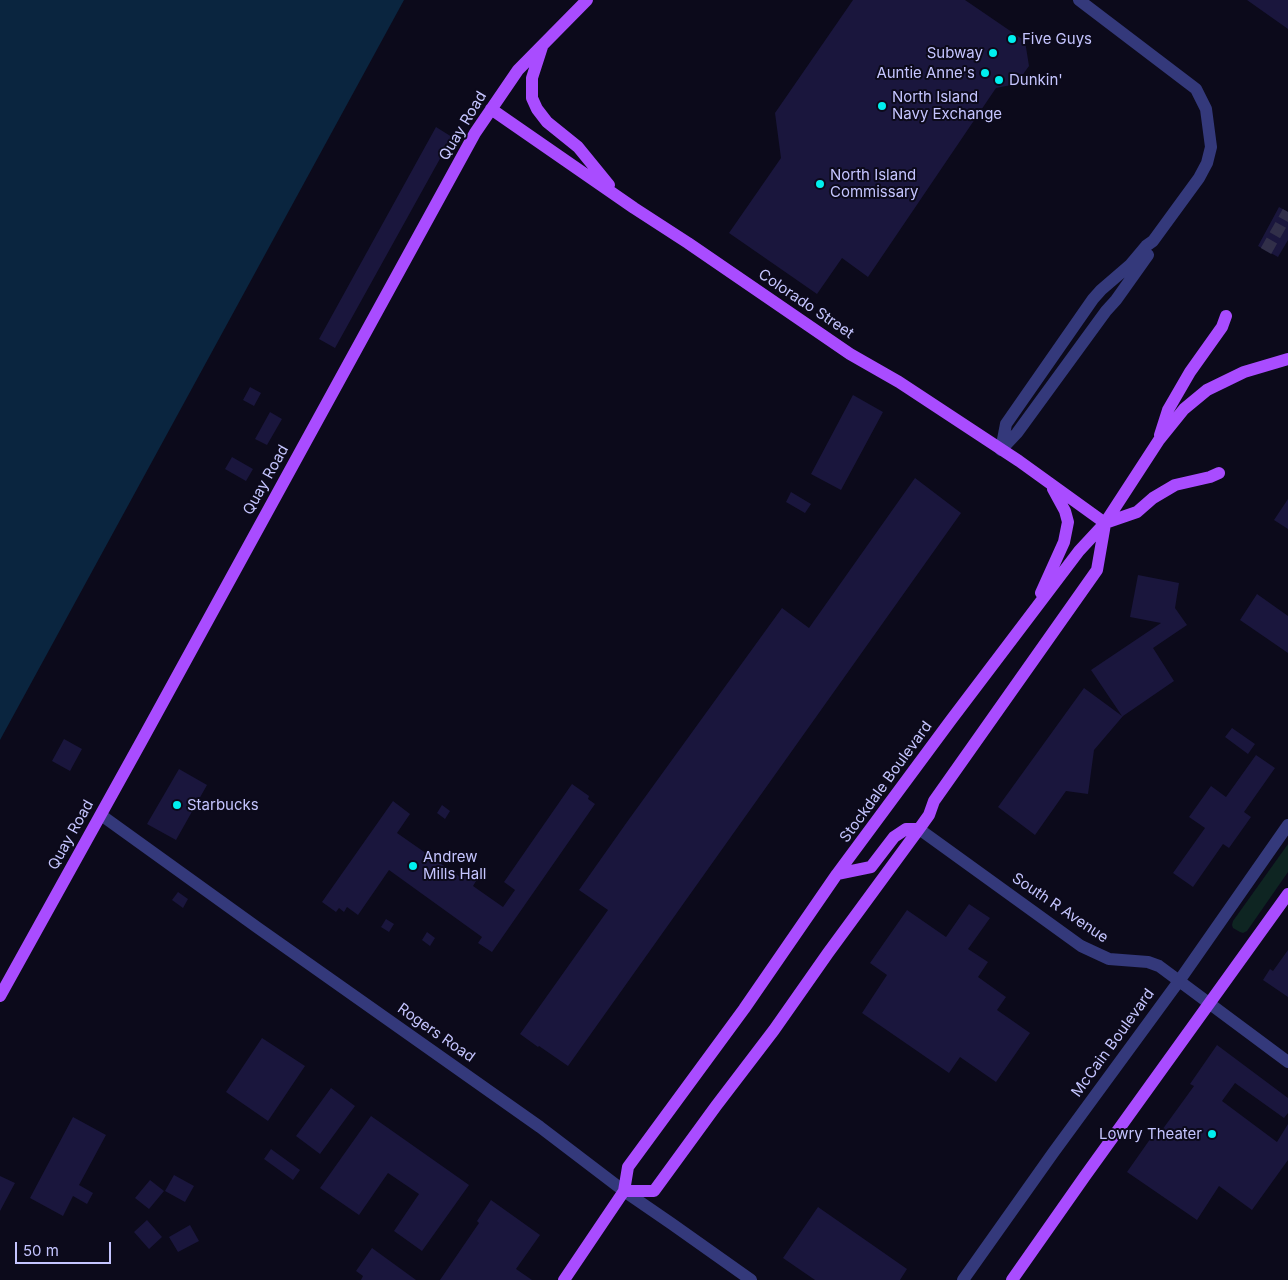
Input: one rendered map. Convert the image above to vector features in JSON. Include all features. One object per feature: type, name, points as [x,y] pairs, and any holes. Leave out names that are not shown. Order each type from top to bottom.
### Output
[{"type":"main road","name":"Quay Road","points":[[0,996],[462,158],[491,109],[518,70],[587,0]]},
{"type":"main road","points":[[543,44],[532,78],[532,98],[537,109],[547,122],[578,147],[618,197]]},
{"type":"main road","name":"Colorado Street","points":[[491,109],[850,354],[899,382],[1019,461],[1105,523]]},
{"type":"main road","points":[[1159,440],[1168,410],[1190,372],[1222,327],[1226,316]]},
{"type":"main road","name":"Stockdale Boulevard","points":[[564,1280],[624,1192],[628,1167],[744,1009],[838,874],[1079,551],[1105,523],[1159,440],[1184,409],[1207,390],[1244,372],[1288,359]]},
{"type":"main road","points":[[624,1192],[654,1191],[774,1030],[919,829],[929,814],[934,801],[1096,570],[1105,523],[1137,512],[1153,498],[1175,485],[1219,473]]},
{"type":"main road","points":[[1034,611],[1064,542],[1068,522],[1065,511],[1052,486]]},
{"type":"main road","points":[[838,874],[871,867],[894,837],[906,830],[919,829]]},
{"type":"main road","points":[[1012,1280],[1288,894]]},
{"type":"main road","points":[[1022,1280],[1039,1242]]},
{"type":"street","points":[[1001,450],[1006,424],[1093,299],[1153,241],[1199,178],[1208,163],[1211,147],[1206,109],[1196,89],[1079,0]]},
{"type":"street","points":[[1001,450],[1017,433],[1116,300],[1150,251],[1153,241]]},
{"type":"street","name":"Rogers Road","points":[[101,815],[525,1117],[624,1192],[751,1280]]},
{"type":"street","name":"McCain Boulevard","points":[[963,1280],[1179,981],[1288,825]]},
{"type":"street","name":"South R Avenue","points":[[919,829],[1082,946],[1109,959],[1148,962],[1164,969],[1208,1004],[1288,1062]]},
{"type":"green space","points":[[1288,844],[1288,872],[1247,931],[1243,933],[1233,928],[1233,921]]},
{"type":"water","points":[[0,0],[404,0],[0,740]]},
{"type":"building","name":"North Island Navy Exchange","points":[[853,0],[965,0],[1025,41],[1029,66],[1016,84],[996,88],[868,277],[842,258],[817,294],[729,233],[781,158],[775,113]]},
{"type":"building","points":[[1247,0],[1288,0],[1288,29]]},
{"type":"building","points":[[436,127],[452,137],[335,348],[319,339]]},
{"type":"building","points":[[1279,207],[1288,212],[1288,240],[1278,257],[1258,246]]},
{"type":"building","points":[[250,387],[261,393],[254,406],[243,400]]},
{"type":"building","points":[[853,395],[883,412],[841,490],[811,474]]},
{"type":"building","points":[[270,412],[282,419],[267,445],[255,439]]},
{"type":"building","points":[[232,457],[253,469],[246,481],[225,469]]},
{"type":"building","points":[[915,478],[961,513],[568,1066],[520,1034],[608,910],[579,890],[782,608],[809,628]]},
{"type":"building","points":[[791,492],[811,504],[805,513],[786,502]]},
{"type":"building","points":[[1288,499],[1288,529],[1274,520]]},
{"type":"building","points":[[1138,575],[1179,583],[1175,608],[1187,625],[1153,648],[1174,681],[1123,716],[1094,750],[1088,794],[1066,791],[1035,835],[998,807],[1084,688],[1122,716],[1091,670],[1161,623],[1130,617]]},
{"type":"building","points":[[1257,594],[1288,616],[1288,653],[1240,620]]},
{"type":"building","points":[[1232,728],[1255,744],[1248,754],[1225,737]]},
{"type":"building","points":[[64,739],[82,749],[70,771],[52,761]]},
{"type":"building","points":[[1256,755],[1275,768],[1244,812],[1251,817],[1229,848],[1223,844],[1193,887],[1173,873],[1205,828],[1189,817],[1211,786],[1226,797]]},
{"type":"building","name":"Starbucks","points":[[179,769],[207,785],[176,840],[147,824]]},
{"type":"building","name":"Andrew Mills Hall","points":[[572,784],[589,796],[588,799],[595,804],[492,952],[478,943],[482,937],[389,870],[358,915],[347,907],[344,912],[339,908],[336,912],[322,902],[393,801],[410,814],[397,833],[460,877],[463,872],[476,881],[473,886],[503,907],[515,890],[504,882]]},
{"type":"building","points":[[442,805],[450,811],[445,819],[437,813]]},
{"type":"building","points":[[178,892],[188,899],[183,908],[172,900]]},
{"type":"building","points":[[969,904],[990,918],[968,949],[988,962],[978,977],[1006,997],[997,1010],[1030,1033],[996,1082],[960,1057],[949,1073],[862,1013],[887,975],[870,963],[907,910],[946,937]]},
{"type":"building","points":[[386,919],[394,924],[389,932],[381,927]]},
{"type":"building","points":[[427,932],[435,938],[430,946],[422,940]]},
{"type":"building","points":[[1288,950],[1288,997],[1263,980],[1270,969],[1273,971]]},
{"type":"building","points":[[262,1038],[305,1066],[268,1121],[226,1092]]},
{"type":"building","name":"Lowry Theater","points":[[1217,1045],[1288,1098],[1288,1113],[1284,1118],[1235,1083],[1222,1101],[1277,1142],[1288,1124],[1288,1160],[1252,1210],[1219,1186],[1197,1220],[1127,1172],[1153,1135],[1157,1137],[1194,1086],[1190,1084]]},
{"type":"building","points":[[331,1088],[355,1106],[320,1154],[296,1136]]},
{"type":"building","points":[[371,1116],[469,1185],[422,1251],[394,1231],[419,1194],[388,1173],[359,1215],[320,1188]]},
{"type":"building","points":[[73,1117],[106,1135],[79,1185],[93,1193],[87,1204],[73,1196],[63,1216],[30,1198]]},
{"type":"building","points":[[271,1149],[300,1170],[293,1180],[264,1159]]},
{"type":"building","points":[[174,1175],[194,1186],[185,1202],[165,1191]]},
{"type":"building","points":[[0,1176],[15,1183],[0,1211]]},
{"type":"building","points":[[150,1180],[164,1191],[149,1209],[135,1198]]},
{"type":"building","points":[[491,1200],[540,1235],[516,1269],[532,1280],[440,1280],[479,1223],[477,1221]]},
{"type":"building","points":[[818,1207],[907,1269],[900,1280],[815,1280],[783,1258]]},
{"type":"building","points":[[147,1220],[162,1237],[149,1249],[134,1232]]},
{"type":"building","points":[[190,1225],[199,1241],[178,1252],[169,1237]]},
{"type":"building","points":[[372,1248],[416,1280],[361,1280],[363,1276],[356,1271]]},
{"type":"tunnel","points":[[1266,251],[1288,212]]},
{"type":"place","name":"Five Guys","points":[[1012,39]]},
{"type":"place","name":"Subway","points":[[993,53]]},
{"type":"place","name":"Auntie Anne's","points":[[985,73]]},
{"type":"place","name":"Dunkin'","points":[[999,80]]},
{"type":"place","name":"North Island Navy Exchange","points":[[882,106]]},
{"type":"place","name":"North Island Commissary","points":[[820,184]]},
{"type":"place","name":"Starbucks","points":[[177,805]]},
{"type":"place","name":"Andrew Mills Hall","points":[[413,866]]},
{"type":"place","name":"Lowry Theater","points":[[1212,1134]]}]
